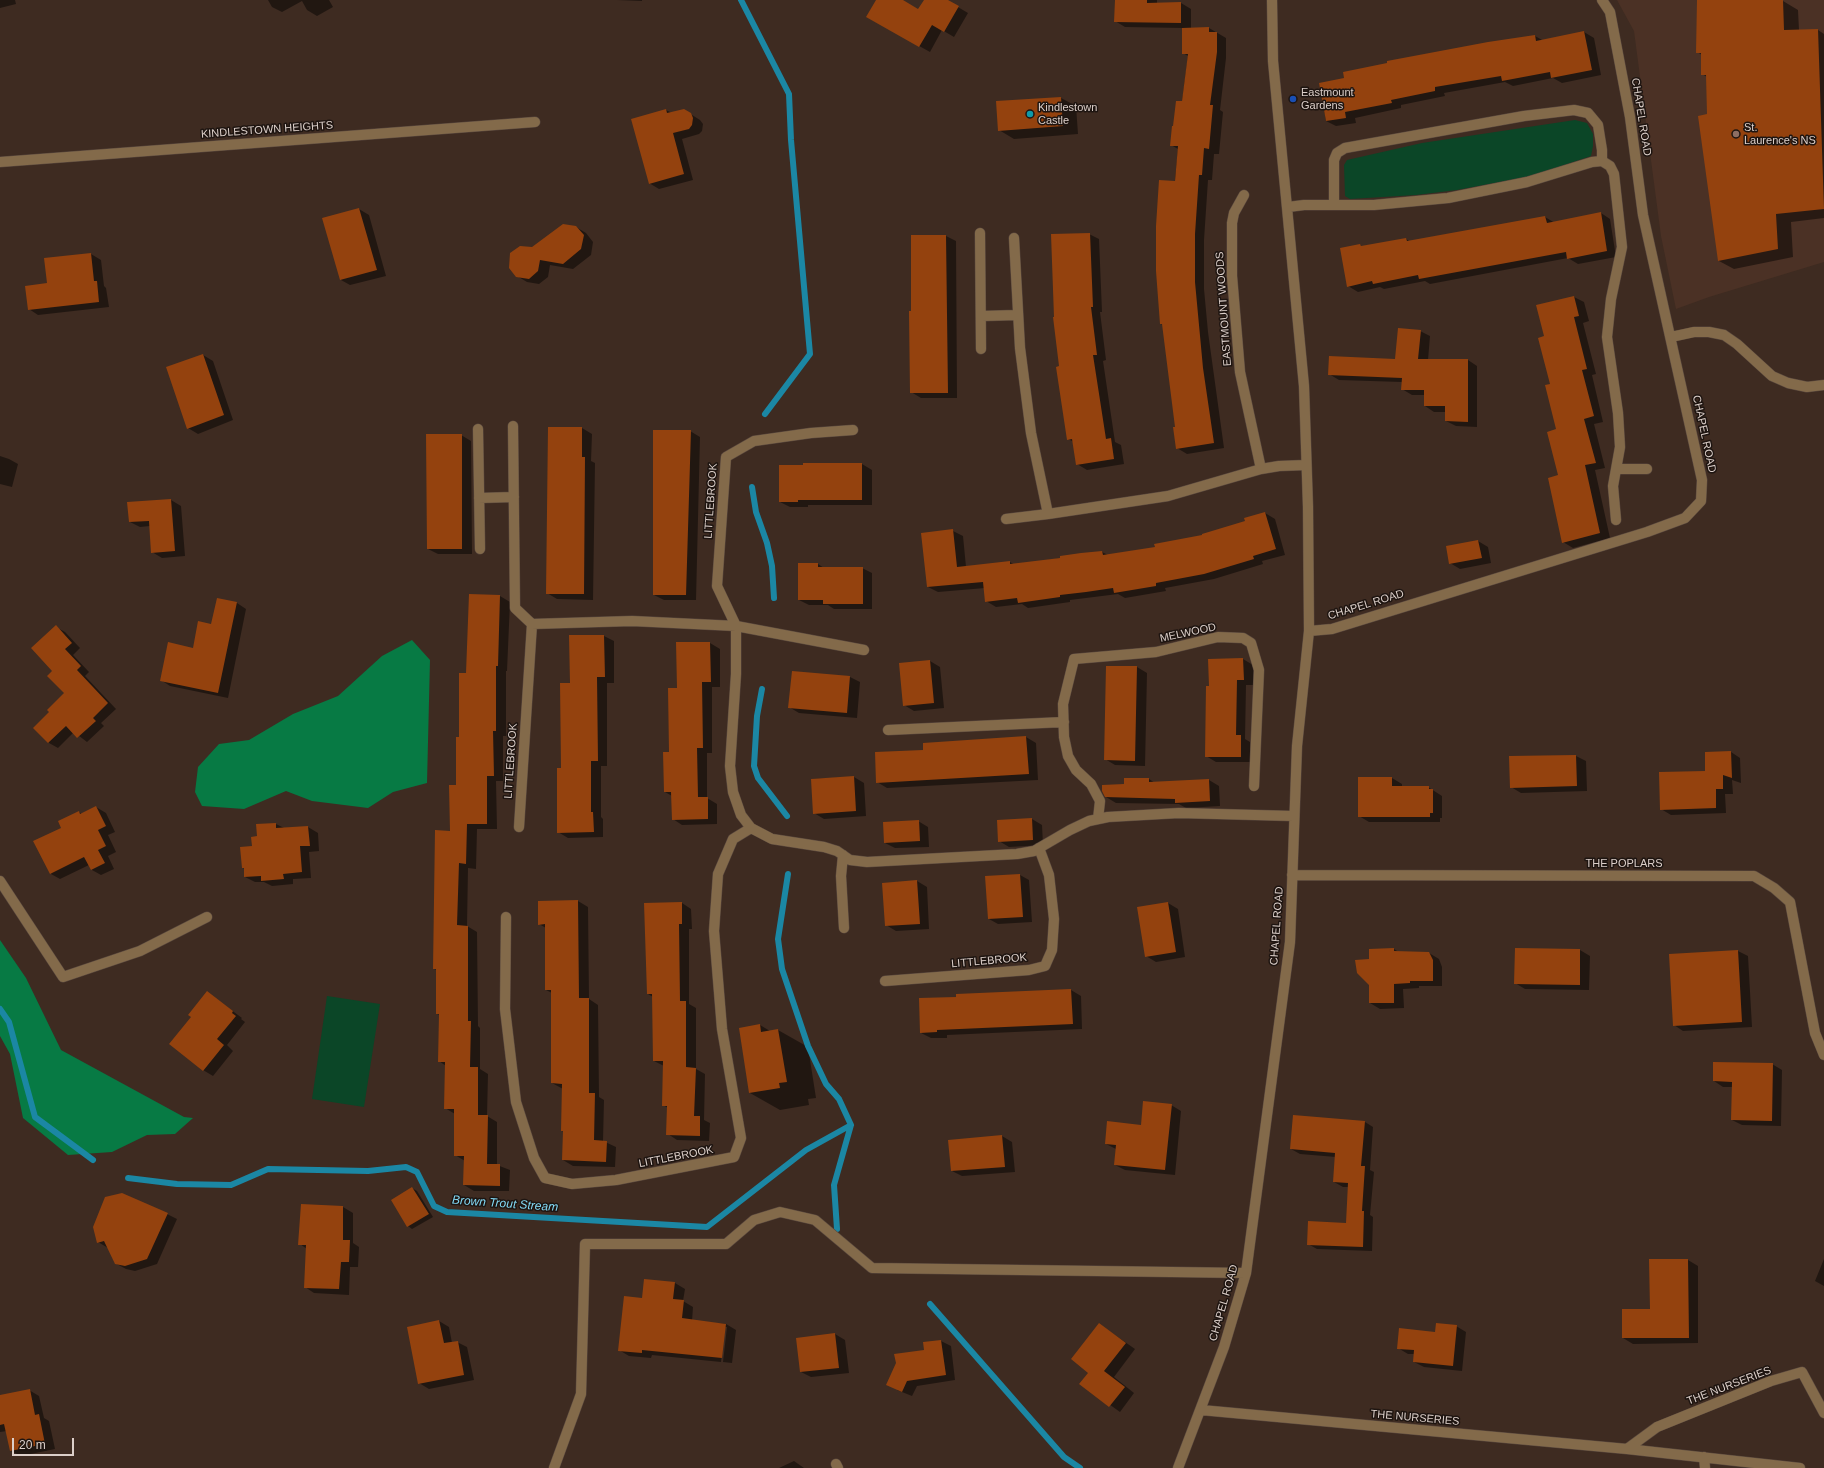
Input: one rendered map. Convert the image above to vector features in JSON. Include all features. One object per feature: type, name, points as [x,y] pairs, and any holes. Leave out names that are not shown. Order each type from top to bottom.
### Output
[{"type":"street","points":[[1272,0],[1273,61],[1304,386],[1309,631]]},
{"type":"street","name":"CHAPEL ROAD","points":[[1178,1468],[1224,1347],[1246,1273],[1290,942],[1293,816],[1297,746],[1309,631],[1332,630],[1647,532],[1685,518],[1701,501],[1702,480],[1643,215],[1630,117],[1610,12],[1602,0]]},
{"type":"street","points":[[1334,205],[1334,160],[1337,152],[1345,148],[1524,116],[1574,110],[1588,113],[1598,125],[1602,150],[1602,161]]},
{"type":"street","name":"KINDLESTOWN HEIGHTS","points":[[0,162],[536,122]]},
{"type":"street","points":[[1288,207],[1304,205],[1374,205],[1448,198],[1528,182],[1592,162],[1602,161],[1610,166],[1614,174],[1622,248],[1611,299],[1607,337],[1618,413],[1620,447],[1613,486],[1616,520]]},
{"type":"street","name":"EASTMOUNT WOODS","points":[[1244,195],[1234,213],[1232,223],[1234,308],[1240,372],[1261,469]]},
{"type":"street","points":[[980,233],[982,316],[981,349]]},
{"type":"street","points":[[1014,238],[1018,315],[1031,433],[1048,514]]},
{"type":"street","points":[[982,316],[1018,315]]},
{"type":"street","points":[[1671,337],[1701,332],[1724,335],[1737,344],[1772,376],[1788,383],[1807,387],[1824,385]]},
{"type":"street","points":[[512,426],[515,608],[532,624],[632,621],[736,626],[864,650]]},
{"type":"street","points":[[478,429],[480,549]]},
{"type":"street","name":"LITTLEBROOK","points":[[853,430],[811,433],[754,441],[726,456],[717,586],[736,626],[736,674],[730,766],[733,792],[741,815],[751,828],[772,839],[824,847],[837,851],[850,860],[867,862],[1017,854],[1039,848],[1089,821],[1130,815],[1179,813],[1293,816]]},
{"type":"street","points":[[1006,519],[1168,496],[1261,469],[1279,466],[1306,465]]},
{"type":"street","points":[[1616,469],[1647,469]]},
{"type":"street","points":[[479,498],[514,497]]},
{"type":"street","name":"LITTLEBROOK","points":[[519,827],[532,624]]},
{"type":"street","name":"MELWOOD","points":[[1098,819],[1100,801],[1092,784],[1076,770],[1068,756],[1064,737],[1063,704],[1074,659],[1156,652],[1218,637],[1243,638],[1251,643],[1259,670],[1254,786]]},
{"type":"street","points":[[888,730],[1064,722]]},
{"type":"street","name":"LITTLEBROOK","points":[[506,917],[505,1009],[516,1102],[534,1158],[545,1178],[572,1184],[616,1180],[734,1157],[741,1138],[722,1028],[714,930],[718,874],[733,839],[751,828]]},
{"type":"street","name":"LITTLEBROOK","points":[[885,981],[1029,970],[1045,966],[1052,950],[1054,919],[1049,875],[1039,848]]},
{"type":"street","points":[[843,855],[841,876],[844,928]]},
{"type":"street","name":"THE POPLARS","points":[[1292,875],[1754,876],[1774,888],[1790,902],[1815,1033],[1824,1055]]},
{"type":"street","points":[[0,881],[63,976],[140,951],[208,917]]},
{"type":"street","points":[[554,1468],[581,1394],[584,1244],[726,1244],[754,1220],[780,1212],[815,1220],[872,1268],[1246,1273]]},
{"type":"street","name":"THE NURSERIES","points":[[1627,1449],[1656,1427],[1771,1382],[1802,1372],[1824,1413]]},
{"type":"street","name":"THE NURSERIES","points":[[1201,1410],[1627,1449],[1800,1468]]},
{"type":"street","points":[[1704,1457],[1705,1468]]},
{"type":"shaded area","name":"St. Laurence's NS","points":[[1617,0],[1824,0],[1824,262],[1709,297],[1676,309],[1661,236],[1634,31]]},
{"type":"green space","points":[[1575,120],[1587,123],[1593,134],[1591,156],[1532,176],[1457,190],[1416,195],[1350,199],[1345,196],[1344,165],[1347,160],[1422,143]]},
{"type":"green space","points":[[412,640],[430,660],[427,783],[393,792],[368,808],[312,801],[286,791],[244,809],[202,806],[195,792],[198,767],[219,744],[249,740],[293,714],[338,696],[382,656]]},
{"type":"green space","points":[[0,940],[26,978],[61,1050],[184,1117],[193,1118],[175,1134],[147,1135],[112,1152],[68,1155],[23,1118],[10,1054],[0,1036]]},
{"type":"green space","points":[[327,996],[380,1004],[364,1107],[312,1099]]},
{"type":"building","points":[[876,0],[903,0],[918,9],[924,0],[948,0],[959,6],[944,32],[932,25],[919,47],[866,17]]},
{"type":"building","points":[[1115,0],[1147,0],[1147,3],[1181,2],[1181,23],[1114,22]]},
{"type":"building","points":[[1697,0],[1783,0],[1784,30],[1818,29],[1824,209],[1776,214],[1778,249],[1718,261],[1698,116],[1707,114],[1706,75],[1701,75],[1701,53],[1696,53]]},
{"type":"building","points":[[1209,27],[1209,32],[1217,32],[1217,52],[1210,105],[1213,105],[1209,149],[1204,148],[1202,175],[1199,175],[1195,234],[1195,282],[1203,368],[1214,443],[1176,449],[1173,427],[1175,427],[1162,324],[1160,324],[1156,271],[1156,226],[1159,180],[1175,181],[1178,146],[1170,146],[1172,126],[1176,101],[1182,101],[1188,54],[1182,54],[1182,28]]},
{"type":"building","points":[[1584,31],[1592,70],[1551,78],[1550,72],[1502,81],[1501,76],[1435,87],[1435,91],[1391,100],[1392,103],[1345,112],[1346,118],[1326,121],[1319,83],[1344,78],[1343,72],[1387,63],[1387,61],[1488,42],[1535,35],[1536,41]]},
{"type":"building","name":"Kindlestown Castle","points":[[1061,97],[1063,126],[998,131],[996,101]]},
{"type":"building","points":[[666,109],[667,113],[684,109],[691,113],[693,118],[692,125],[689,129],[673,133],[684,174],[649,184],[631,119]]},
{"type":"building","points":[[359,208],[377,270],[340,280],[322,218]]},
{"type":"building","points":[[1601,212],[1607,251],[1567,259],[1566,252],[1419,279],[1418,275],[1373,284],[1372,281],[1347,287],[1340,248],[1406,238],[1407,241],[1545,216],[1547,223]]},
{"type":"building","points":[[563,224],[576,226],[584,235],[581,249],[563,264],[540,260],[538,271],[529,279],[516,277],[509,268],[510,253],[520,246],[532,247]]},
{"type":"building","points":[[1090,233],[1093,307],[1091,307],[1097,355],[1093,355],[1106,439],[1111,438],[1114,459],[1076,465],[1072,439],[1067,440],[1056,367],[1059,366],[1053,317],[1051,234]]},
{"type":"building","points":[[911,235],[946,235],[948,393],[910,393],[909,311],[911,311]]},
{"type":"building","points":[[91,253],[94,281],[97,281],[99,302],[28,310],[25,286],[47,283],[44,258]]},
{"type":"building","points":[[1574,296],[1579,316],[1574,317],[1587,369],[1582,370],[1594,416],[1584,419],[1596,463],[1585,465],[1600,533],[1562,543],[1548,478],[1558,475],[1547,432],[1556,429],[1545,385],[1550,384],[1538,338],[1544,336],[1536,305]]},
{"type":"building","points":[[1398,328],[1421,330],[1418,359],[1468,359],[1468,422],[1445,421],[1445,406],[1424,406],[1424,390],[1401,390],[1402,378],[1328,375],[1329,356],[1395,359]]},
{"type":"building","points":[[203,354],[224,415],[187,429],[166,367]]},
{"type":"building","points":[[548,427],[582,427],[582,457],[585,457],[584,594],[546,594]]},
{"type":"building","points":[[653,430],[691,430],[686,595],[653,595]]},
{"type":"building","points":[[426,434],[462,434],[462,549],[427,549]]},
{"type":"building","points":[[803,463],[862,463],[862,500],[798,500],[798,502],[779,502],[779,465],[803,465]]},
{"type":"building","points":[[171,499],[175,551],[151,553],[149,521],[129,522],[127,502]]},
{"type":"building","points":[[1265,512],[1276,549],[1253,556],[1254,559],[1204,574],[1156,583],[1156,586],[1114,593],[1113,588],[1060,595],[1060,597],[1018,603],[1017,598],[985,602],[983,582],[927,587],[921,533],[953,529],[957,567],[1010,561],[1010,564],[1060,558],[1060,556],[1081,553],[1102,551],[1103,555],[1155,547],[1154,544],[1202,535],[1245,521],[1244,518]]},
{"type":"building","points":[[1478,540],[1482,558],[1449,564],[1446,546]]},
{"type":"building","points":[[798,563],[818,563],[818,567],[863,567],[863,604],[823,604],[823,600],[798,600]]},
{"type":"building","points":[[469,594],[500,595],[498,666],[496,666],[496,731],[493,731],[494,776],[487,776],[487,824],[467,824],[466,864],[459,863],[457,925],[468,926],[468,1021],[471,1021],[470,1067],[478,1067],[478,1115],[488,1115],[487,1164],[500,1164],[500,1186],[463,1185],[464,1156],[454,1156],[454,1109],[444,1109],[445,1062],[438,1062],[439,1014],[436,1014],[436,969],[433,969],[435,830],[450,831],[449,785],[456,785],[456,737],[459,737],[459,673],[466,673]]},
{"type":"building","points":[[217,598],[237,602],[218,693],[160,681],[168,642],[193,648],[198,621],[211,624]]},
{"type":"building","points":[[56,625],[72,643],[65,649],[81,666],[77,670],[108,703],[93,718],[96,721],[77,738],[66,726],[48,743],[33,728],[49,712],[47,710],[64,693],[47,676],[52,671],[31,648]]},
{"type":"building","points":[[569,635],[604,635],[605,677],[597,677],[598,761],[591,761],[591,812],[593,812],[594,832],[557,833],[557,768],[561,768],[560,683],[570,683]]},
{"type":"building","points":[[676,642],[710,642],[711,682],[702,682],[703,748],[697,748],[698,797],[708,797],[708,819],[672,820],[671,792],[664,792],[663,752],[669,752],[668,688],[677,688]]},
{"type":"building","points":[[1243,658],[1244,680],[1237,680],[1236,735],[1241,735],[1241,757],[1205,757],[1206,686],[1209,686],[1208,659]]},
{"type":"building","points":[[930,660],[934,703],[903,706],[899,663]]},
{"type":"building","points":[[1106,666],[1137,666],[1135,761],[1104,760]]},
{"type":"building","points":[[792,671],[850,676],[847,713],[788,708]]},
{"type":"building","points":[[1026,736],[1029,774],[876,783],[875,752],[923,750],[923,743]]},
{"type":"building","points":[[1731,751],[1732,778],[1723,775],[1723,789],[1716,789],[1716,808],[1660,810],[1659,772],[1705,771],[1705,752]]},
{"type":"building","points":[[1576,755],[1577,786],[1510,788],[1509,756]]},
{"type":"building","points":[[854,776],[856,811],[813,814],[811,779]]},
{"type":"building","points":[[1358,777],[1392,777],[1392,786],[1429,786],[1429,789],[1433,789],[1433,813],[1430,813],[1430,817],[1358,817]]},
{"type":"building","points":[[1124,778],[1149,778],[1149,782],[1209,779],[1210,801],[1175,803],[1175,799],[1105,797],[1102,791],[1102,785],[1124,784]]},
{"type":"building","points":[[96,806],[106,826],[98,830],[106,846],[98,850],[105,863],[91,870],[84,857],[50,874],[33,841],[61,828],[58,821],[79,811],[80,814]]},
{"type":"building","points":[[1032,818],[1033,840],[998,842],[997,820]]},
{"type":"building","points":[[919,820],[920,841],[884,843],[883,822]]},
{"type":"building","points":[[276,823],[276,828],[308,826],[310,846],[300,846],[302,872],[283,874],[284,879],[261,881],[261,876],[244,877],[240,847],[252,846],[251,837],[257,836],[256,824]]},
{"type":"building","points":[[1020,874],[1023,917],[988,919],[985,876]]},
{"type":"building","points":[[917,880],[920,924],[885,926],[882,883]]},
{"type":"building","points":[[578,900],[579,998],[589,998],[589,1093],[595,1093],[594,1140],[607,1141],[606,1162],[562,1160],[562,1084],[551,1083],[551,990],[545,990],[545,924],[538,925],[538,901]]},
{"type":"building","points":[[682,902],[682,924],[679,924],[680,1001],[686,1001],[686,1067],[696,1068],[694,1116],[700,1116],[700,1136],[666,1135],[667,1106],[662,1106],[663,1061],[653,1061],[652,994],[647,994],[644,903]]},
{"type":"building","points":[[1168,902],[1176,952],[1145,957],[1137,907]]},
{"type":"building","points":[[1394,948],[1394,951],[1429,952],[1433,960],[1433,981],[1410,981],[1410,983],[1394,984],[1394,1003],[1369,1003],[1369,985],[1357,973],[1355,960],[1369,959],[1369,949]]},
{"type":"building","points":[[1515,948],[1580,949],[1580,985],[1514,984]]},
{"type":"building","points":[[1738,950],[1742,1022],[1673,1026],[1669,954]]},
{"type":"building","points":[[1071,989],[1073,1024],[937,1030],[937,1032],[920,1033],[919,998],[956,997],[956,994]]},
{"type":"building","points":[[207,991],[233,1011],[232,1013],[236,1016],[217,1039],[224,1045],[203,1071],[169,1044],[191,1017],[188,1015]]},
{"type":"building","points":[[760,1024],[761,1032],[778,1029],[787,1082],[779,1083],[780,1088],[749,1093],[739,1028]]},
{"type":"building","points":[[1713,1062],[1773,1063],[1772,1121],[1731,1120],[1732,1082],[1713,1081]]},
{"type":"building","points":[[1143,1101],[1172,1104],[1165,1170],[1114,1165],[1116,1145],[1105,1144],[1107,1121],[1141,1125]]},
{"type":"building","points":[[1293,1115],[1365,1121],[1361,1166],[1365,1166],[1362,1211],[1364,1211],[1363,1247],[1307,1245],[1308,1221],[1346,1223],[1348,1183],[1333,1182],[1335,1153],[1290,1149]]},
{"type":"building","points":[[1002,1135],[1005,1167],[951,1171],[948,1140]]},
{"type":"building","points":[[412,1187],[429,1214],[407,1227],[391,1200]]},
{"type":"building","points":[[122,1193],[168,1213],[147,1259],[125,1266],[115,1264],[104,1241],[97,1243],[93,1227],[105,1197]]},
{"type":"building","points":[[301,1204],[343,1206],[343,1240],[350,1240],[349,1262],[341,1262],[339,1289],[304,1288],[306,1245],[298,1245]]},
{"type":"building","points":[[1649,1259],[1688,1259],[1689,1338],[1622,1338],[1622,1309],[1650,1309]]},
{"type":"building","points":[[644,1279],[675,1282],[673,1299],[684,1300],[682,1318],[726,1324],[722,1358],[642,1350],[642,1353],[618,1351],[624,1296],[642,1298]]},
{"type":"building","points":[[439,1320],[444,1343],[458,1341],[464,1375],[418,1384],[407,1327]]},
{"type":"building","points":[[1099,1323],[1126,1343],[1104,1371],[1125,1387],[1109,1407],[1079,1384],[1088,1373],[1071,1359]]},
{"type":"building","points":[[1436,1323],[1457,1325],[1453,1366],[1413,1362],[1414,1350],[1397,1349],[1399,1328],[1435,1332]]},
{"type":"building","points":[[835,1333],[839,1368],[800,1372],[796,1338]]},
{"type":"building","points":[[941,1340],[946,1375],[907,1381],[902,1392],[886,1385],[896,1363],[894,1354],[924,1350],[923,1342]]},
{"type":"building","points":[[30,1389],[35,1415],[39,1414],[45,1444],[10,1451],[4,1424],[0,1425],[0,1395]]},
{"type":"waterway","points":[[741,0],[789,94],[791,140],[810,354],[765,414]]},
{"type":"waterway","points":[[752,487],[756,512],[767,543],[772,566],[774,598]]},
{"type":"waterway","points":[[762,689],[757,716],[754,766],[758,778],[787,816]]},
{"type":"waterway","points":[[788,874],[778,939],[782,969],[808,1046],[826,1084],[839,1099],[851,1125],[834,1185],[837,1229]]},
{"type":"waterway","name":"Brown Trout Stream","points":[[0,1009],[9,1022],[35,1117],[93,1160]]},
{"type":"waterway","name":"Brown Trout Stream","points":[[128,1178],[177,1184],[231,1185],[268,1169],[368,1171],[406,1167],[417,1172],[434,1206],[447,1212],[707,1227],[806,1150],[851,1125]]},
{"type":"waterway","points":[[930,1304],[1064,1457],[1080,1468]]},
{"type":"place","name":"Eastmount Gardens","points":[[1293,99]]},
{"type":"place","name":"Kindlestown Castle","points":[[1030,114]]},
{"type":"place","name":"St. Laurence's NS","points":[[1736,134]]}]
